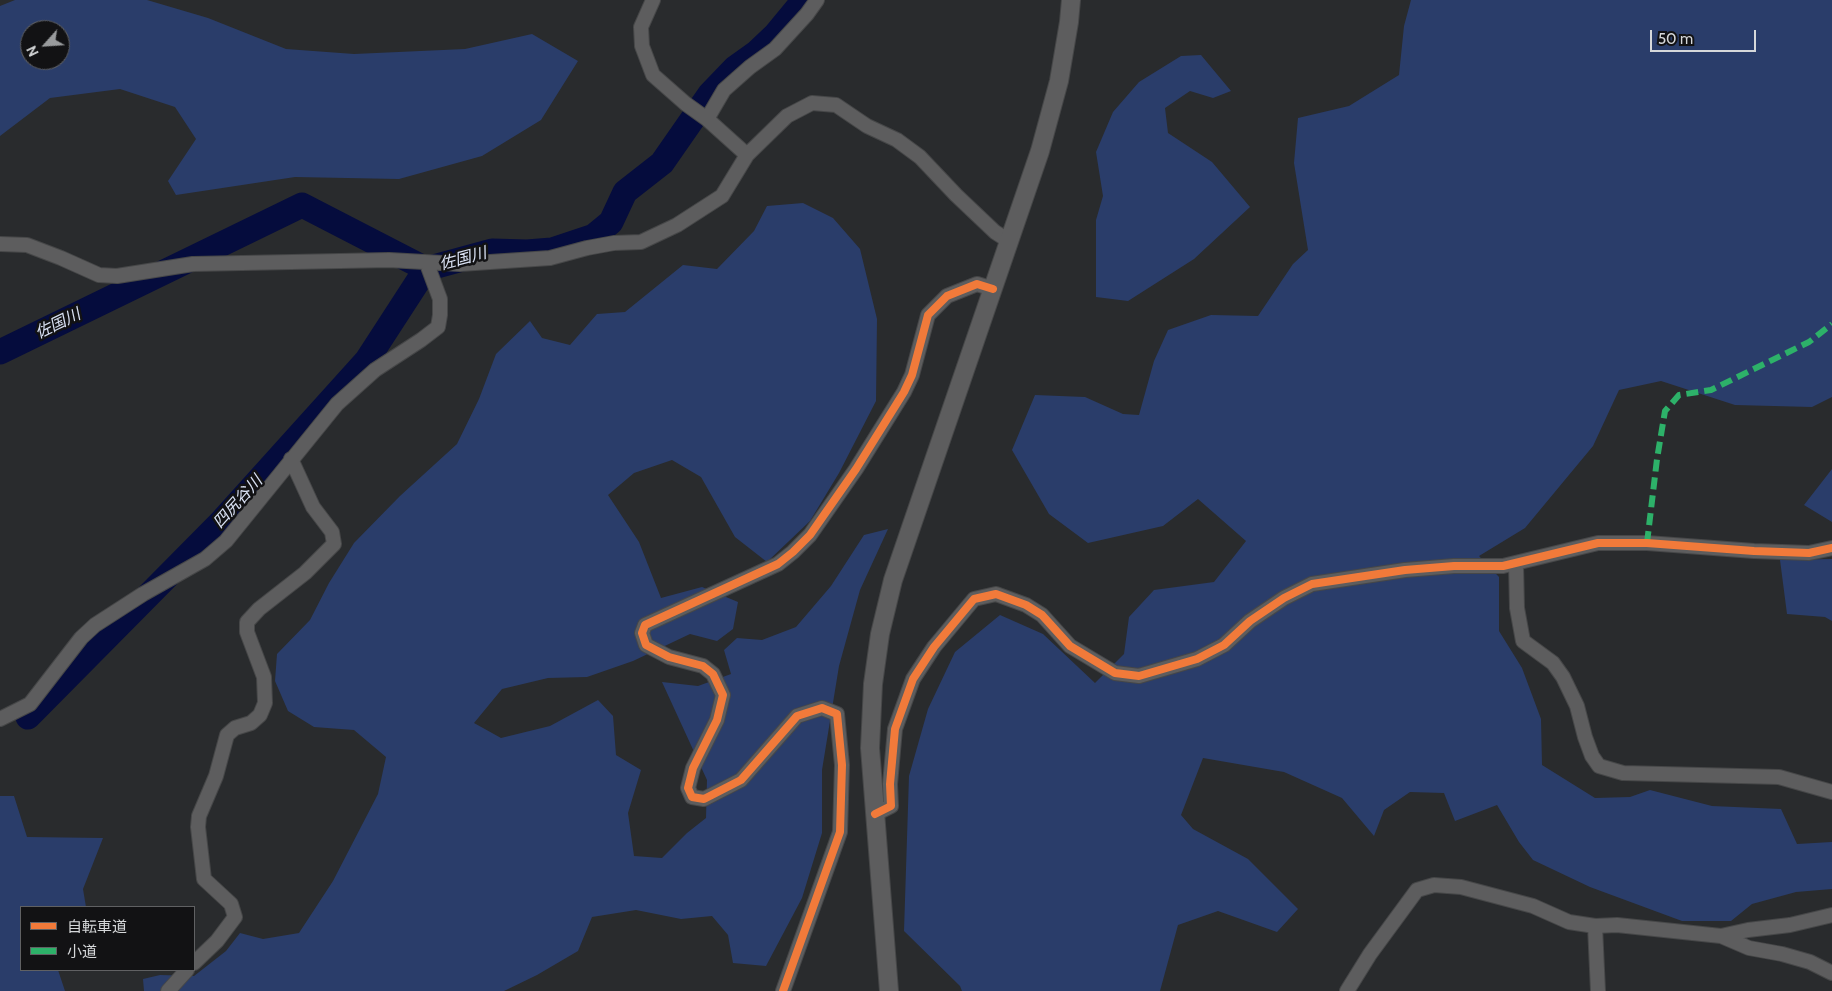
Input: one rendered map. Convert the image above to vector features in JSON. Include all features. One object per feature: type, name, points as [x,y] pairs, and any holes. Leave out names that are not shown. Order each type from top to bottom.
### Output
[{"type":"street","points":[[653,0],[641,27],[642,46],[653,75],[747,155]]},
{"type":"street","points":[[707,119],[724,90],[750,67],[775,49],[807,14],[817,0]]},
{"type":"street","points":[[889,991],[870,748],[873,684],[880,634],[893,580],[1040,151],[1059,81],[1071,0]]},
{"type":"street","points":[[0,244],[27,245],[99,275],[117,276],[193,264],[389,260],[427,264],[460,264],[529,261],[550,258],[596,246],[641,242],[677,225],[722,196],[747,155],[787,116],[812,103],[836,105],[867,126],[897,140],[920,157],[994,232],[1009,241]]},
{"type":"street","points":[[0,719],[30,704],[81,638],[95,625],[142,594],[205,560],[226,541],[337,404],[375,370],[421,340],[438,326],[440,299],[427,264]]},
{"type":"street","points":[[783,991],[840,832],[842,765],[837,714],[822,708],[797,716],[741,780],[704,799],[692,797],[688,788],[693,768],[717,720],[724,695],[713,674],[703,666],[669,656],[646,645],[642,633],[645,625],[778,564],[793,552],[810,535],[856,470],[904,392],[912,375],[928,315],[947,296],[969,286],[977,284],[993,289]]},
{"type":"street","points":[[195,962],[217,941],[235,917],[231,904],[204,879],[198,827],[199,816],[216,776],[227,735],[235,728],[251,723],[260,715],[265,703],[264,677],[247,632],[247,622],[259,609],[305,573],[334,544],[332,532],[313,507],[291,459]]},
{"type":"street","points":[[875,814],[891,806],[890,784],[895,729],[913,679],[934,647],[974,599],[996,594],[1026,605],[1042,615],[1070,646],[1115,673],[1138,676],[1197,659],[1224,645],[1250,621],[1284,598],[1312,584],[1404,570],[1454,566],[1503,566],[1598,543],[1647,543],[1754,552],[1809,553],[1832,548]]},
{"type":"street","points":[[1516,564],[1517,608],[1523,641],[1553,663],[1563,677],[1577,706],[1592,756],[1599,766],[1623,773],[1779,777],[1832,792]]},
{"type":"street","points":[[1346,991],[1370,954],[1417,890],[1434,885],[1461,887],[1533,906],[1569,922],[1595,926],[1617,925],[1721,936],[1749,948],[1782,954],[1810,962],[1832,973]]},
{"type":"street","points":[[1721,936],[1748,930],[1790,925],[1832,915]]},
{"type":"street","points":[[1595,926],[1598,991]]},
{"type":"street","points":[[168,991],[186,971]]},
{"type":"shaded area","points":[[15,0],[147,0],[208,18],[286,49],[354,54],[465,49],[532,34],[578,61],[541,120],[482,156],[399,179],[295,177],[176,195],[168,181],[196,139],[175,107],[120,89],[50,98],[0,136],[0,6]]},
{"type":"shaded area","points":[[1411,0],[1832,0],[1832,397],[1812,407],[1735,405],[1661,381],[1619,390],[1593,446],[1525,528],[1479,556],[1499,577],[1499,631],[1522,668],[1541,719],[1542,765],[1595,798],[1630,797],[1650,790],[1712,806],[1781,809],[1797,844],[1832,842],[1832,889],[1796,892],[1752,904],[1731,921],[1682,921],[1590,887],[1533,860],[1519,842],[1497,805],[1455,821],[1444,793],[1410,792],[1384,810],[1374,836],[1342,798],[1284,772],[1203,758],[1181,815],[1193,829],[1248,859],[1298,909],[1277,932],[1218,911],[1178,925],[1160,991],[962,991],[960,986],[904,931],[909,776],[928,709],[955,652],[1000,615],[1043,634],[1095,683],[1124,654],[1129,617],[1154,590],[1214,582],[1246,541],[1198,499],[1163,526],[1088,543],[1049,514],[1012,450],[1035,395],[1085,397],[1123,414],[1139,415],[1154,361],[1168,330],[1211,315],[1258,316],[1293,264],[1308,250],[1294,163],[1298,118],[1349,106],[1399,75],[1404,26]]},
{"type":"shaded area","points":[[1201,55],[1231,91],[1213,98],[1190,91],[1165,108],[1168,133],[1212,162],[1250,207],[1194,259],[1128,301],[1096,297],[1096,220],[1103,196],[1096,152],[1113,112],[1139,82],[1181,56]]},
{"type":"shaded area","points":[[803,203],[833,218],[860,249],[877,319],[876,401],[839,473],[810,521],[767,562],[735,537],[701,477],[672,460],[634,473],[608,495],[639,542],[661,598],[702,587],[738,602],[733,629],[717,641],[690,634],[633,661],[587,677],[548,678],[502,689],[474,723],[501,738],[550,726],[598,700],[613,716],[616,755],[641,770],[628,813],[634,856],[662,858],[687,833],[706,818],[707,780],[662,682],[698,686],[731,674],[724,650],[737,638],[762,640],[796,627],[831,586],[864,535],[888,529],[860,590],[839,666],[822,770],[822,833],[802,898],[766,966],[733,963],[728,935],[712,916],[681,919],[636,910],[592,917],[578,951],[537,975],[504,991],[144,991],[143,979],[160,975],[194,976],[226,951],[240,933],[263,939],[299,933],[333,881],[378,794],[386,757],[354,730],[314,727],[288,711],[275,681],[277,654],[310,620],[329,583],[354,543],[400,496],[457,444],[479,399],[496,354],[530,321],[542,338],[570,345],[597,314],[625,312],[683,265],[717,269],[754,231],[767,206]]},
{"type":"shaded area","points":[[1832,469],[1832,522],[1804,505]]},
{"type":"shaded area","points":[[1832,559],[1832,621],[1825,617],[1787,614],[1780,560]]},
{"type":"shaded area","points":[[0,796],[14,796],[27,837],[103,838],[83,889],[86,906],[20,906],[20,971],[58,971],[65,991],[0,991]]},
{"type":"waterway","name":"佐国川","points":[[0,352],[302,205],[426,269],[492,251],[527,252],[552,250],[594,236],[611,222],[625,192],[662,163],[710,94],[735,68],[756,53],[776,34],[804,0]]},
{"type":"waterway","name":"四尻谷川","points":[[28,717],[220,523],[367,360],[426,269]]},
{"type":"marked path","points":[[1647,543],[1665,411],[1679,395],[1711,390],[1809,342],[1832,324]]},
{"type":"cycle path","points":[[783,991],[840,832],[842,765],[837,714],[822,708],[797,716],[741,780],[704,799],[692,797],[688,788],[693,768],[717,720],[723,695],[713,674],[703,666],[669,657],[646,645],[642,633],[645,625],[778,564],[793,552],[810,535],[856,469],[904,392],[912,375],[928,315],[947,296],[977,284],[993,289]]},
{"type":"cycle path","points":[[875,814],[891,806],[890,784],[895,729],[913,679],[934,647],[974,599],[996,594],[1026,605],[1042,615],[1070,646],[1115,673],[1139,676],[1197,659],[1224,645],[1250,621],[1284,598],[1312,584],[1405,570],[1454,566],[1503,566],[1598,543],[1647,543],[1809,553],[1832,548]]}]
